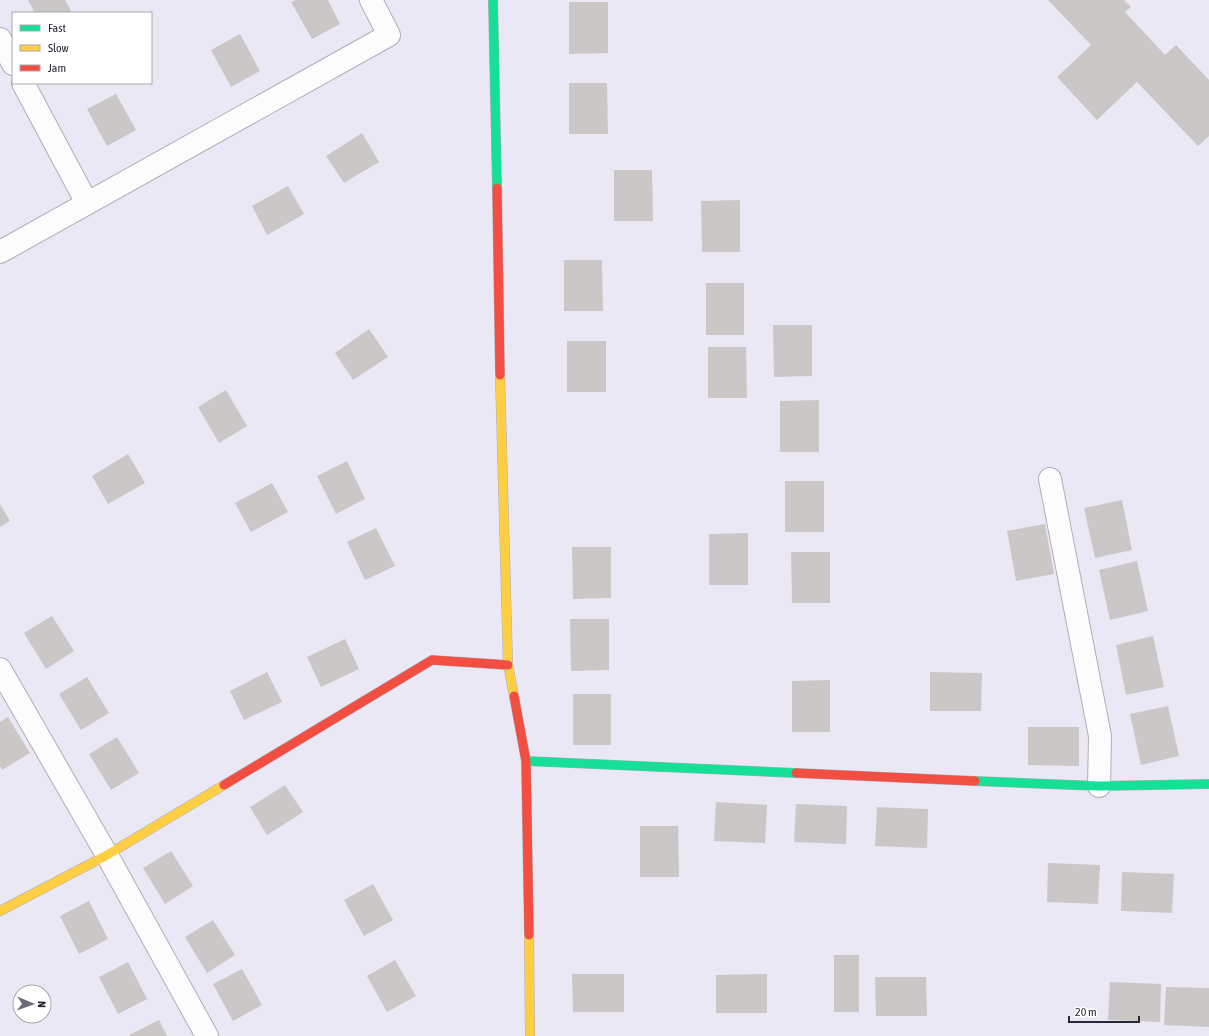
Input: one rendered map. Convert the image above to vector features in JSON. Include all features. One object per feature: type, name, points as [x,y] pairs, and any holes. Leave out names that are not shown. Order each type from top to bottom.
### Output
[{"type":"street","points":[[0,252],[389,35],[371,0]]},
{"type":"street","points":[[493,0],[508,665],[526,761],[530,1036]]},
{"type":"street","points":[[0,39],[12,62]]},
{"type":"street","points":[[24,84],[87,203]]},
{"type":"street","points":[[1050,479],[1100,736],[1099,786]]},
{"type":"street","points":[[0,911],[107,855],[432,660],[508,665]]},
{"type":"street","points":[[0,669],[107,855],[208,1036]]},
{"type":"street","points":[[526,761],[1099,786],[1209,784]]},
{"type":"building","points":[[28,0],[65,0],[71,12],[34,12]]},
{"type":"building","points":[[296,0],[328,0],[340,24],[312,39],[291,2]]},
{"type":"building","points":[[1048,0],[1124,0],[1131,7],[1125,12],[1165,55],[1176,45],[1209,80],[1209,136],[1198,146],[1137,82],[1097,120],[1057,77],[1091,45]]},
{"type":"building","points":[[569,2],[608,2],[608,53],[569,54]]},
{"type":"building","points":[[240,34],[260,71],[231,87],[211,50]]},
{"type":"building","points":[[569,83],[607,83],[608,134],[569,134]]},
{"type":"building","points":[[116,94],[136,130],[107,146],[87,109]]},
{"type":"building","points":[[362,133],[379,162],[344,183],[326,156]]},
{"type":"building","points":[[614,170],[652,170],[653,221],[614,221]]},
{"type":"building","points":[[288,186],[304,214],[267,235],[252,206]]},
{"type":"building","points":[[740,200],[740,252],[702,252],[701,201]]},
{"type":"building","points":[[564,260],[602,260],[603,311],[564,311]]},
{"type":"building","points":[[706,283],[744,283],[744,335],[706,335]]},
{"type":"building","points":[[773,325],[812,325],[812,376],[774,377]]},
{"type":"building","points":[[369,329],[388,357],[353,380],[335,353]]},
{"type":"building","points":[[567,341],[606,341],[606,392],[567,392]]},
{"type":"building","points":[[708,347],[746,347],[747,398],[708,398]]},
{"type":"building","points":[[226,390],[247,426],[219,443],[198,407]]},
{"type":"building","points":[[819,400],[819,452],[780,452],[780,401]]},
{"type":"building","points":[[128,454],[145,483],[108,504],[92,476]]},
{"type":"building","points":[[347,461],[365,499],[336,514],[317,476]]},
{"type":"building","points":[[785,481],[824,481],[824,532],[785,532]]},
{"type":"building","points":[[272,483],[288,512],[251,532],[235,503]]},
{"type":"building","points":[[1122,500],[1132,550],[1095,558],[1084,508]]},
{"type":"building","points":[[0,504],[10,521],[0,527]]},
{"type":"building","points":[[1045,524],[1054,574],[1016,581],[1007,531]]},
{"type":"building","points":[[376,528],[395,566],[365,580],[347,542]]},
{"type":"building","points":[[748,533],[748,585],[709,585],[709,534]]},
{"type":"building","points":[[572,547],[611,547],[611,598],[573,599]]},
{"type":"building","points":[[791,552],[830,552],[830,603],[792,603]]},
{"type":"building","points":[[1137,561],[1148,611],[1110,620],[1099,570]]},
{"type":"building","points":[[52,616],[74,651],[46,669],[24,633]]},
{"type":"building","points":[[570,619],[609,619],[609,670],[571,671]]},
{"type":"building","points":[[1153,636],[1164,687],[1126,695],[1116,645]]},
{"type":"building","points":[[345,639],[359,669],[321,687],[307,657]]},
{"type":"building","points":[[267,672],[282,702],[244,720],[230,691]]},
{"type":"building","points":[[930,672],[982,673],[981,711],[930,711]]},
{"type":"building","points":[[87,677],[109,713],[81,730],[59,694]]},
{"type":"building","points":[[830,680],[830,732],[792,732],[792,681]]},
{"type":"building","points":[[573,694],[611,694],[611,745],[573,745]]},
{"type":"building","points":[[1168,706],[1179,756],[1141,765],[1130,714]]},
{"type":"building","points":[[8,717],[30,753],[2,770],[0,766],[0,722]]},
{"type":"building","points":[[1028,727],[1079,727],[1079,766],[1028,765]]},
{"type":"building","points":[[117,737],[139,773],[111,790],[89,754]]},
{"type":"building","points":[[285,785],[303,812],[267,835],[250,807]]},
{"type":"building","points":[[716,802],[767,805],[765,843],[714,841]]},
{"type":"building","points":[[796,804],[847,806],[846,844],[794,842]]},
{"type":"building","points":[[877,807],[928,809],[927,848],[875,846]]},
{"type":"building","points":[[640,826],[678,826],[679,877],[640,877]]},
{"type":"building","points":[[171,851],[193,886],[165,904],[143,868]]},
{"type":"building","points":[[1048,863],[1100,865],[1098,904],[1047,902]]},
{"type":"building","points":[[1122,872],[1174,874],[1172,913],[1121,911]]},
{"type":"building","points":[[373,884],[393,920],[364,936],[344,900]]},
{"type":"building","points":[[89,901],[108,939],[79,954],[60,916]]},
{"type":"building","points":[[213,920],[235,955],[207,973],[185,937]]},
{"type":"building","points":[[834,955],[859,955],[859,1012],[834,1012]]},
{"type":"building","points":[[395,960],[416,996],[387,1012],[367,976]]},
{"type":"building","points":[[128,962],[147,999],[118,1014],[99,977]]},
{"type":"building","points":[[242,969],[262,1005],[233,1021],[213,984]]},
{"type":"building","points":[[572,974],[624,974],[624,1012],[573,1012]]},
{"type":"building","points":[[767,974],[767,1013],[716,1013],[716,975]]},
{"type":"building","points":[[875,977],[926,977],[927,1016],[876,1016]]},
{"type":"building","points":[[1110,982],[1161,984],[1160,1022],[1108,1020]]},
{"type":"building","points":[[1166,987],[1209,988],[1209,1027],[1164,1025]]},
{"type":"building","points":[[159,1020],[167,1036],[129,1035]]},
{"type":"traffic: fast","points":[[493,0],[497,188]]},
{"type":"traffic: fast","points":[[526,761],[796,773]]},
{"type":"traffic: fast","points":[[975,781],[1099,786],[1209,784]]},
{"type":"traffic: slow","points":[[500,375],[508,665],[514,696]]},
{"type":"traffic: slow","points":[[0,911],[107,855],[224,785]]},
{"type":"traffic: slow","points":[[529,935],[530,1036]]},
{"type":"traffic: jam","points":[[497,188],[500,375]]},
{"type":"traffic: jam","points":[[224,785],[432,660],[508,665]]},
{"type":"traffic: jam","points":[[514,696],[526,761],[529,935]]},
{"type":"traffic: jam","points":[[796,773],[975,781]]}]
